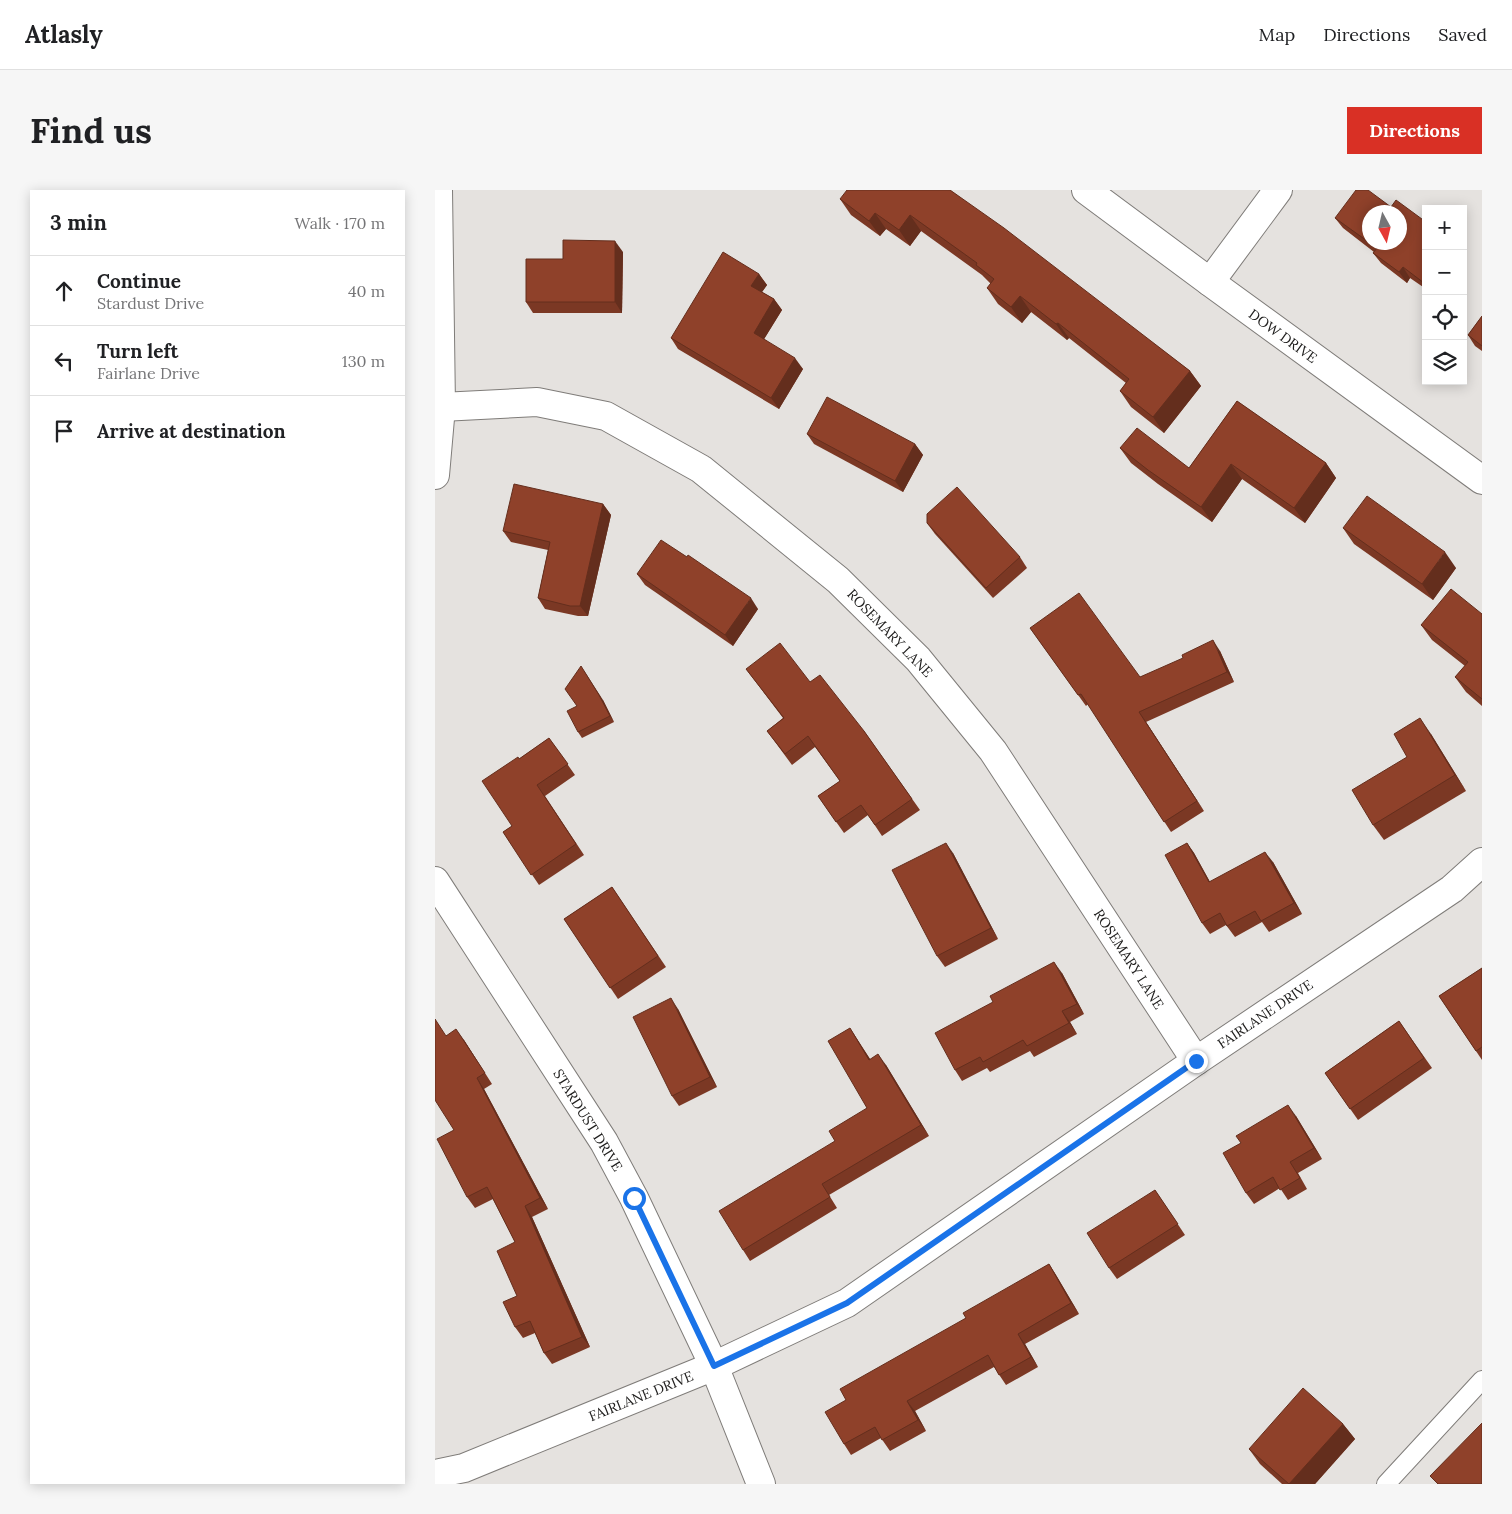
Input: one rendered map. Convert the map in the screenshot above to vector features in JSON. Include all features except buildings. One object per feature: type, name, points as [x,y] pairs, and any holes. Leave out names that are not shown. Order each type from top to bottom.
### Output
[{"type":"street","points":[[435,475],[441,407],[438,190]]},
{"type":"street","name":"DOW DRIVE","points":[[1086,190],[1482,480]]},
{"type":"street","points":[[1210,282],[1278,190]]},
{"type":"street","name":"ROSEMARY LANE","points":[[441,407],[537,402],[606,416],[701,469],[838,580],[918,659],[993,751],[1196,1061]]},
{"type":"street","name":"FAIRLANE DRIVE","points":[[435,1474],[464,1468],[714,1366],[847,1303],[1196,1061],[1452,888],[1482,862]]},
{"type":"street","name":"STARDUST DRIVE","points":[[435,881],[604,1142],[634,1198],[714,1366],[761,1484]]},
{"type":"lane","points":[[1386,1484],[1482,1380]]},
{"type":"route","points":[[634,1198],[714,1366],[847,1303],[1196,1061]]}]
